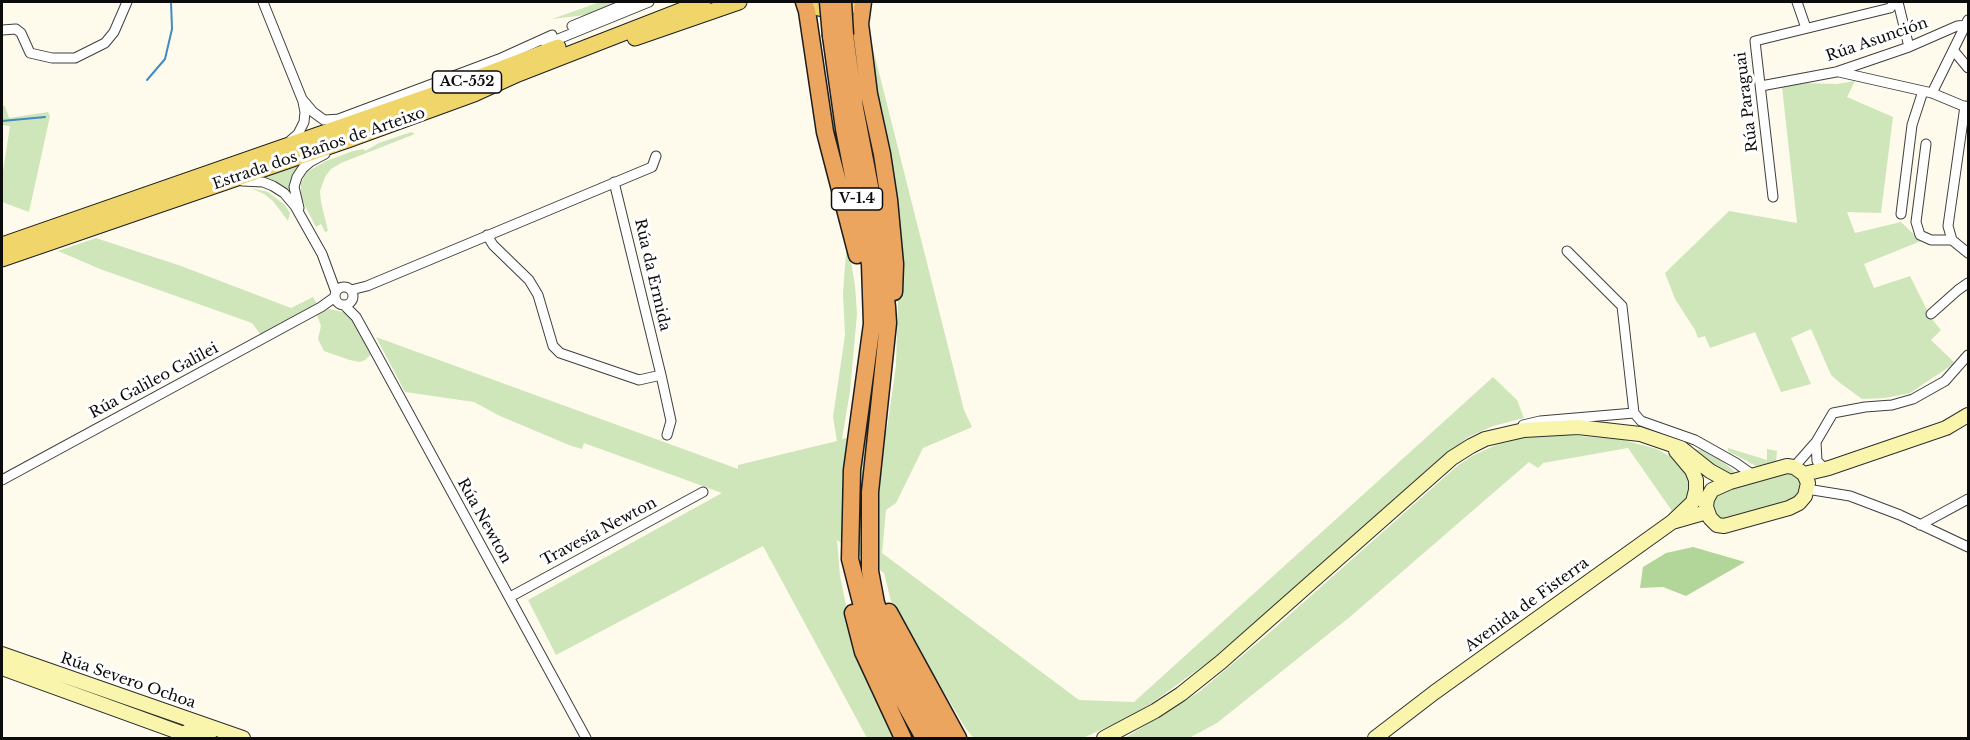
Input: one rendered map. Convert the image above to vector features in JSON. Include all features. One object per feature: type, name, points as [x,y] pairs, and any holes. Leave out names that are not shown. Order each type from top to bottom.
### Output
[{"type":"highway","points":[[804,2],[825,132],[861,274],[867,363]]},
{"type":"highway","name":"V-1.4","points":[[828,2],[855,108],[877,223],[888,323],[870,492],[870,571],[876,603],[922,736]]},
{"type":"highway","name":"V-1.4","points":[[843,2],[838,35],[844,129],[870,264],[872,324],[850,496],[850,559],[866,622],[885,668],[922,736]]},
{"type":"highway","points":[[862,2],[862,38],[869,94],[882,154],[895,264],[893,307],[888,323]]},
{"type":"highway","points":[[869,533],[887,609],[958,738]]},
{"type":"highway","points":[[850,559],[850,601],[863,652],[884,700],[922,736]]},
{"type":"highway","points":[[938,699],[947,707],[969,738]]},
{"type":"main road","name":"Estrada dos Baños de Arteixo","points":[[2,242],[438,93],[675,2]]},
{"type":"main road","name":"Estrada dos Baños de Arteixo","points":[[2,257],[348,140],[474,94],[578,50],[703,2]]},
{"type":"main road","name":"AC-552","points":[[474,94],[533,76],[739,2]]},
{"type":"main road","points":[[804,2],[832,11],[862,2]]},
{"type":"main road","points":[[1799,471],[1808,483],[1805,496],[1799,503],[1724,526],[1718,525],[1707,512],[1707,499],[1712,490],[1730,482],[1780,467],[1799,471],[1829,468],[1946,428],[1968,415]]},
{"type":"main road","points":[[1104,738],[1155,711],[1181,694],[1221,662],[1452,458],[1485,439],[1524,430],[1578,428],[1640,434],[1681,448],[1710,471],[1730,482]]},
{"type":"main road","points":[[1658,439],[1690,459],[1707,478],[1712,490]]},
{"type":"main road","points":[[1672,522],[1693,502],[1696,490],[1696,480],[1692,470],[1676,451]]},
{"type":"main road","name":"Avenida de Fisterra","points":[[1375,738],[1428,697],[1672,522],[1707,512]]},
{"type":"main road","name":"Rúa Severo Ochoa","points":[[2,654],[243,738]]},
{"type":"main road","name":"Rúa Severo Ochoa","points":[[2,668],[195,738]]},
{"type":"main road","points":[[117,710],[138,714],[209,738]]},
{"type":"street","points":[[2,30],[16,28],[21,33],[30,53],[52,58],[75,58],[105,43],[114,32],[127,2]]},
{"type":"street","points":[[263,2],[302,99],[313,112],[324,120],[352,118]]},
{"type":"street","name":"Estrada dos Baños de Arteixo","points":[[336,120],[499,59],[630,2]]},
{"type":"street","name":"Estrada dos Baños de Arteixo","points":[[257,156],[291,140],[431,92],[649,2]]},
{"type":"street","points":[[1797,2],[1806,28]]},
{"type":"street","name":"Rúa Paraguai","points":[[1773,197],[1755,41],[1890,8],[1896,2],[1909,47]]},
{"type":"street","points":[[1901,214],[1912,124],[1968,23]]},
{"type":"street","name":"Rúa Asunción","points":[[1761,86],[1836,72],[1909,47],[1968,23]]},
{"type":"street","points":[[1954,51],[1968,68]]},
{"type":"street","points":[[1836,72],[1928,92],[1967,107],[1948,226],[1952,240],[1968,253]]},
{"type":"street","name":"Estrada dos Baños de Arteixo","points":[[380,109],[404,95]]},
{"type":"street","name":"Estrada dos Baños de Arteixo","points":[[291,140],[298,134],[304,122],[305,112],[302,99]]},
{"type":"street","name":"Rúa Newton","points":[[303,219],[295,195],[294,187],[297,177],[310,162],[348,140]]},
{"type":"street","points":[[1926,144],[1916,222],[1920,235],[1931,240],[1952,240]]},
{"type":"street","points":[[345,297],[652,167],[656,156]]},
{"type":"street","name":"Rúa Newton","points":[[222,183],[252,180],[273,186],[284,193],[295,206],[586,738]]},
{"type":"street","name":"Rúa da Ermida","points":[[614,182],[672,421],[667,435]]},
{"type":"street","points":[[487,235],[529,280],[538,295],[554,346],[560,353],[639,380],[661,375]]},
{"type":"street","points":[[1567,252],[1622,306],[1634,413],[1641,421],[1695,440],[1753,475]]},
{"type":"street","points":[[1932,314],[1968,283]]},
{"type":"street","name":"Rúa Galileo Galilei","points":[[2,480],[321,307],[345,297]]},
{"type":"street","points":[[1799,471],[1833,413],[1892,405],[1913,399],[1945,381],[1968,355]]},
{"type":"street","points":[[1485,439],[1497,432],[1540,421],[1634,413]]},
{"type":"street","points":[[1816,442],[1817,461],[1829,468]]},
{"type":"street","points":[[1807,489],[1851,496],[1900,515],[1968,547]]},
{"type":"street","name":"Travesía Newton","points":[[510,597],[703,492]]},
{"type":"street","points":[[1920,525],[1968,499]]},
{"type":"green space","points":[[600,2],[615,2],[610,7],[594,14],[552,19]]},
{"type":"green space","points":[[866,21],[964,410],[972,427],[923,448],[896,503],[886,510],[882,553],[1079,700],[1134,702],[1493,377],[1517,400],[1524,418],[1493,426],[1468,437],[1212,659],[1152,703],[1129,717],[1083,738],[973,737],[892,605],[884,573],[837,540],[840,576],[852,634],[897,738],[867,738],[763,546],[556,655],[528,600],[722,493],[584,443],[582,449],[569,445],[500,416],[474,402],[405,392],[376,337],[738,469],[738,465],[837,441],[833,417],[845,335],[843,293],[847,239],[855,285],[857,314],[850,391],[842,439],[887,429],[896,365],[899,269]]},
{"type":"green space","points":[[1855,81],[1847,97],[1893,117],[1881,213],[1847,212],[1855,233],[1901,222],[1921,241],[1864,264],[1874,288],[1910,276],[1931,318],[1941,330],[1931,340],[1955,363],[1910,393],[1885,398],[1862,399],[1831,375],[1811,329],[1791,338],[1811,384],[1781,392],[1755,332],[1710,348],[1705,336],[1698,338],[1675,299],[1665,273],[1729,211],[1797,223],[1782,87],[1799,83],[1837,84]]},
{"type":"green space","points":[[2,106],[5,106],[9,118],[48,112],[50,116],[29,212],[2,202],[2,178],[10,126],[2,125]]},
{"type":"green space","points":[[411,132],[415,134],[331,169],[320,191],[328,231],[325,232],[321,224],[316,227],[301,198],[301,183],[307,172],[326,161],[353,151],[364,149],[365,151],[379,143]]},
{"type":"green space","points":[[300,165],[290,184],[291,197],[271,179],[264,177]]},
{"type":"green space","points":[[251,188],[268,192],[285,205],[290,213],[288,221],[273,201]]},
{"type":"green space","points":[[96,238],[181,266],[291,308],[313,297],[317,304],[261,335],[252,323],[100,269],[58,251]]},
{"type":"green space","points":[[329,309],[348,315],[356,326],[371,354],[365,360],[360,362],[350,360],[324,351],[318,339],[321,326],[317,315]]},
{"type":"green space","points":[[1570,435],[1623,440],[1657,449],[1673,458],[1692,480],[1689,498],[1672,511],[1628,448],[1543,463],[1538,468],[1529,462],[1351,616],[1217,723],[1189,738],[1125,738],[1199,692],[1268,634],[1456,467],[1472,456],[1496,445],[1526,437]]},
{"type":"green space","points":[[1728,448],[1767,460],[1767,449],[1777,451],[1776,462],[1756,466],[1728,451]]},
{"type":"green space","points":[[1690,449],[1703,450],[1723,462],[1734,471],[1734,475],[1729,477]]},
{"type":"green space","points":[[1789,471],[1798,477],[1800,482],[1801,488],[1795,499],[1730,520],[1721,520],[1714,514],[1711,504],[1719,491]]},
{"type":"green space","points":[[1693,547],[1745,562],[1686,596],[1663,587],[1640,588],[1643,567],[1666,553]]},
{"type":"waterway","points":[[147,80],[165,59],[172,29],[171,2]]},
{"type":"waterway","points":[[2,121],[45,117]]}]
